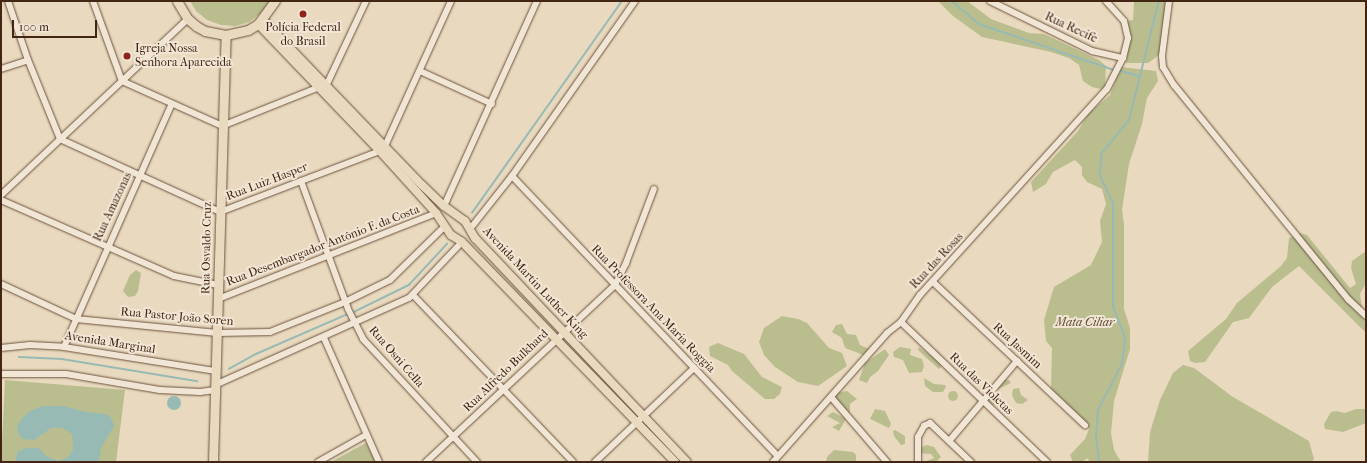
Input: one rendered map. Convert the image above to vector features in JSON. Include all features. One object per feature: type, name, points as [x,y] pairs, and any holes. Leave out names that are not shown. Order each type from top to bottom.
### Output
[{"type":"highway","points":[[177,1],[188,19],[205,31],[226,35],[248,30],[261,22],[275,1]]},
{"type":"highway","name":"Rua Osvaldo Cruz","points":[[213,462],[222,126],[226,35]]},
{"type":"main road","name":"Avenida Martin Luther King","points":[[261,22],[325,86],[419,188],[451,235],[462,242],[675,462]]},
{"type":"main road","name":"Avenida Martin Luther King","points":[[419,188],[465,221],[470,229],[514,279],[688,462]]},
{"type":"main road","points":[[445,226],[456,216]]},
{"type":"main road","points":[[462,242],[470,229]]},
{"type":"main road","points":[[506,287],[514,279]]},
{"type":"street","points":[[8,1],[28,60],[60,139]]},
{"type":"street","points":[[93,1],[122,81],[171,105],[222,126],[325,86],[366,1]]},
{"type":"street","points":[[382,148],[420,71],[450,1]]},
{"type":"street","points":[[444,206],[492,104],[537,1]]},
{"type":"street","points":[[470,229],[512,176],[635,1]]},
{"type":"street","name":"Rua Recife","points":[[990,1],[1092,51],[1123,58]]},
{"type":"street","name":"Rua das Rosas","points":[[773,462],[887,333],[901,322],[916,300],[1107,89],[1123,58],[1128,38],[1127,28],[1106,1]]},
{"type":"street","points":[[1169,1],[1162,56],[1163,67],[1174,85],[1349,300],[1366,316]]},
{"type":"street","points":[[1,194],[188,19]]},
{"type":"street","points":[[1,69],[28,60]]},
{"type":"street","points":[[420,71],[492,104]]},
{"type":"street","name":"Rua Amazonas","points":[[64,347],[106,249],[171,105]]},
{"type":"street","name":"Rua Luiz Hasper","points":[[60,139],[220,212],[382,148]]},
{"type":"street","name":"Rua Professora Ana Maria Roggia","points":[[512,176],[778,456]]},
{"type":"street","name":"Rua Osni Cella","points":[[301,181],[345,302],[353,322],[363,339],[477,462]]},
{"type":"street","name":"Rua Alfredo Bulkhard","points":[[426,462],[504,390],[563,331],[615,285],[626,263],[654,189]]},
{"type":"street","name":"Rua Desembargador Antônio F. da Costa","points":[[1,200],[106,249],[174,276],[218,285]]},
{"type":"street","name":"Rua Desembargador Antônio F. da Costa","points":[[218,298],[436,213]]},
{"type":"street","name":"Rua Pastor João Soren","points":[[1,284],[76,319],[217,333],[270,332],[345,302],[400,273],[445,226]]},
{"type":"street","points":[[1,374],[66,374],[160,390],[200,392],[215,387],[324,338],[353,322],[413,295],[462,242]]},
{"type":"street","name":"Rua Jasmim","points":[[933,282],[1085,425]]},
{"type":"street","points":[[413,295],[573,462]]},
{"type":"street","name":"Rua das Violetas","points":[[901,322],[1047,462]]},
{"type":"street","points":[[324,338],[379,462]]},
{"type":"street","name":"Avenida Marginal","points":[[1,348],[30,345],[64,347],[216,371]]},
{"type":"street","points":[[950,440],[1017,361]]},
{"type":"street","points":[[595,462],[694,368]]},
{"type":"street","points":[[831,397],[886,462]]},
{"type":"street","points":[[918,462],[918,437],[924,426],[930,423],[950,440],[971,462]]},
{"type":"street","points":[[318,462],[366,435]]},
{"type":"green space","points":[[190,1],[270,1],[261,13],[249,22],[235,26],[221,25],[207,20],[196,11]]},
{"type":"green space","points":[[938,1],[967,1],[991,19],[1029,33],[1044,34],[1099,60],[1106,66],[1105,86],[1101,89],[1092,87],[1083,81],[1079,65],[1069,58],[1051,52],[982,37],[953,16]]},
{"type":"green space","points":[[1134,1],[1166,1],[1165,34],[1159,55],[1148,63],[1126,63],[1129,44],[1127,21],[1133,20]]},
{"type":"green space","name":"Mata Ciliar","points":[[1121,67],[1156,71],[1158,81],[1147,98],[1142,124],[1129,164],[1122,210],[1124,224],[1124,309],[1130,328],[1130,349],[1114,401],[1111,433],[1114,450],[1121,462],[1090,462],[1087,458],[1083,462],[1073,462],[1070,455],[1085,439],[1089,429],[1086,423],[1051,389],[1052,348],[1046,341],[1044,320],[1054,287],[1091,265],[1102,242],[1100,221],[1106,204],[1102,189],[1087,182],[1082,175],[1082,167],[1075,160],[1053,172],[1046,184],[1033,192],[1031,182],[1078,131],[1088,114],[1110,95]]},
{"type":"green space","points":[[1300,233],[1307,235],[1350,288],[1356,284],[1351,268],[1352,261],[1366,251],[1366,283],[1360,294],[1362,309],[1366,313],[1366,333],[1299,266],[1272,287],[1249,318],[1233,322],[1205,362],[1195,363],[1190,361],[1188,351],[1226,319],[1237,303],[1281,266],[1287,258],[1289,238]]},
{"type":"green space","points":[[136,270],[141,273],[138,291],[135,296],[128,297],[123,291],[130,275]]},
{"type":"green space","points":[[782,316],[798,319],[807,323],[829,348],[842,353],[847,366],[818,386],[798,382],[775,367],[764,355],[759,342],[764,328]]},
{"type":"green space","points":[[842,324],[847,334],[856,335],[860,345],[869,349],[866,356],[845,348],[842,338],[832,332],[836,325]]},
{"type":"green space","points":[[718,343],[744,354],[762,377],[782,387],[780,394],[774,399],[765,399],[732,371],[728,365],[710,356],[709,347]]},
{"type":"green space","points":[[900,347],[911,349],[910,355],[922,359],[924,366],[922,372],[909,373],[903,360],[894,357],[893,352]]},
{"type":"green space","points":[[919,347],[934,358],[943,357],[941,367],[939,369],[918,350]]},
{"type":"green space","points":[[885,349],[889,355],[878,371],[870,377],[867,383],[859,380],[865,363]]},
{"type":"green space","points":[[1183,365],[1194,368],[1233,397],[1309,441],[1314,459],[1312,462],[1148,462],[1150,432],[1160,400],[1173,373]]},
{"type":"green space","points":[[924,378],[934,384],[945,385],[946,387],[943,392],[933,392],[925,386]]},
{"type":"green space","points":[[1003,379],[1009,380],[1011,383],[994,391]]},
{"type":"green space","points":[[5,380],[125,390],[116,462],[1,462]]},
{"type":"green space","points":[[1019,388],[1021,395],[1028,400],[1022,404],[1016,403],[1012,395],[1013,389]]},
{"type":"green space","points":[[847,391],[857,399],[850,404],[850,413],[832,399],[839,392]]},
{"type":"green space","points":[[951,391],[955,391],[957,392],[957,400],[951,401],[948,398],[948,394]]},
{"type":"green space","points":[[994,395],[999,400],[994,405],[989,400]]},
{"type":"green space","points":[[875,409],[885,411],[891,424],[889,428],[870,419]]},
{"type":"green space","points":[[1356,409],[1366,409],[1366,423],[1343,432],[1325,429],[1324,424],[1331,412],[1336,411],[1345,413]]},
{"type":"green space","points":[[833,412],[846,419],[839,431],[832,427],[840,423],[827,416]]},
{"type":"green space","points":[[895,430],[905,436],[905,444],[901,445],[894,436],[893,431]]},
{"type":"green space","points":[[366,443],[376,462],[331,462]]},
{"type":"green space","points":[[926,445],[934,447],[941,457],[936,462],[924,462],[934,458],[931,454],[919,453],[919,449]]},
{"type":"green space","points":[[834,450],[853,452],[856,455],[856,462],[826,462],[827,457]]},
{"type":"water","points":[[171,396],[177,396],[181,400],[181,406],[177,410],[171,410],[167,406],[167,400]]},
{"type":"water","points":[[43,406],[64,406],[86,412],[105,414],[111,417],[114,426],[101,448],[99,462],[15,462],[18,451],[27,448],[39,448],[46,456],[58,461],[67,458],[73,450],[72,434],[63,428],[51,428],[34,440],[23,439],[18,434],[17,427],[22,418],[30,411]]},
{"type":"waterway","points":[[472,213],[622,1]]},
{"type":"waterway","points":[[952,1],[979,24],[1114,70]]},
{"type":"waterway","points":[[1099,462],[1096,437],[1098,410],[1122,364],[1125,338],[1113,307],[1113,203],[1100,176],[1101,154],[1129,120],[1159,1]]},
{"type":"waterway","points":[[1118,70],[1139,76]]},
{"type":"waterway","points":[[352,313],[409,285],[447,244]]},
{"type":"waterway","points":[[229,369],[256,354],[348,314]]},
{"type":"waterway","points":[[19,357],[62,359],[197,381]]},
{"type":"place","name":"Polícia Federal do Brasil","points":[[303,14]]},
{"type":"place","name":"Igreja Nossa Senhora Aparecida","points":[[127,56]]}]
